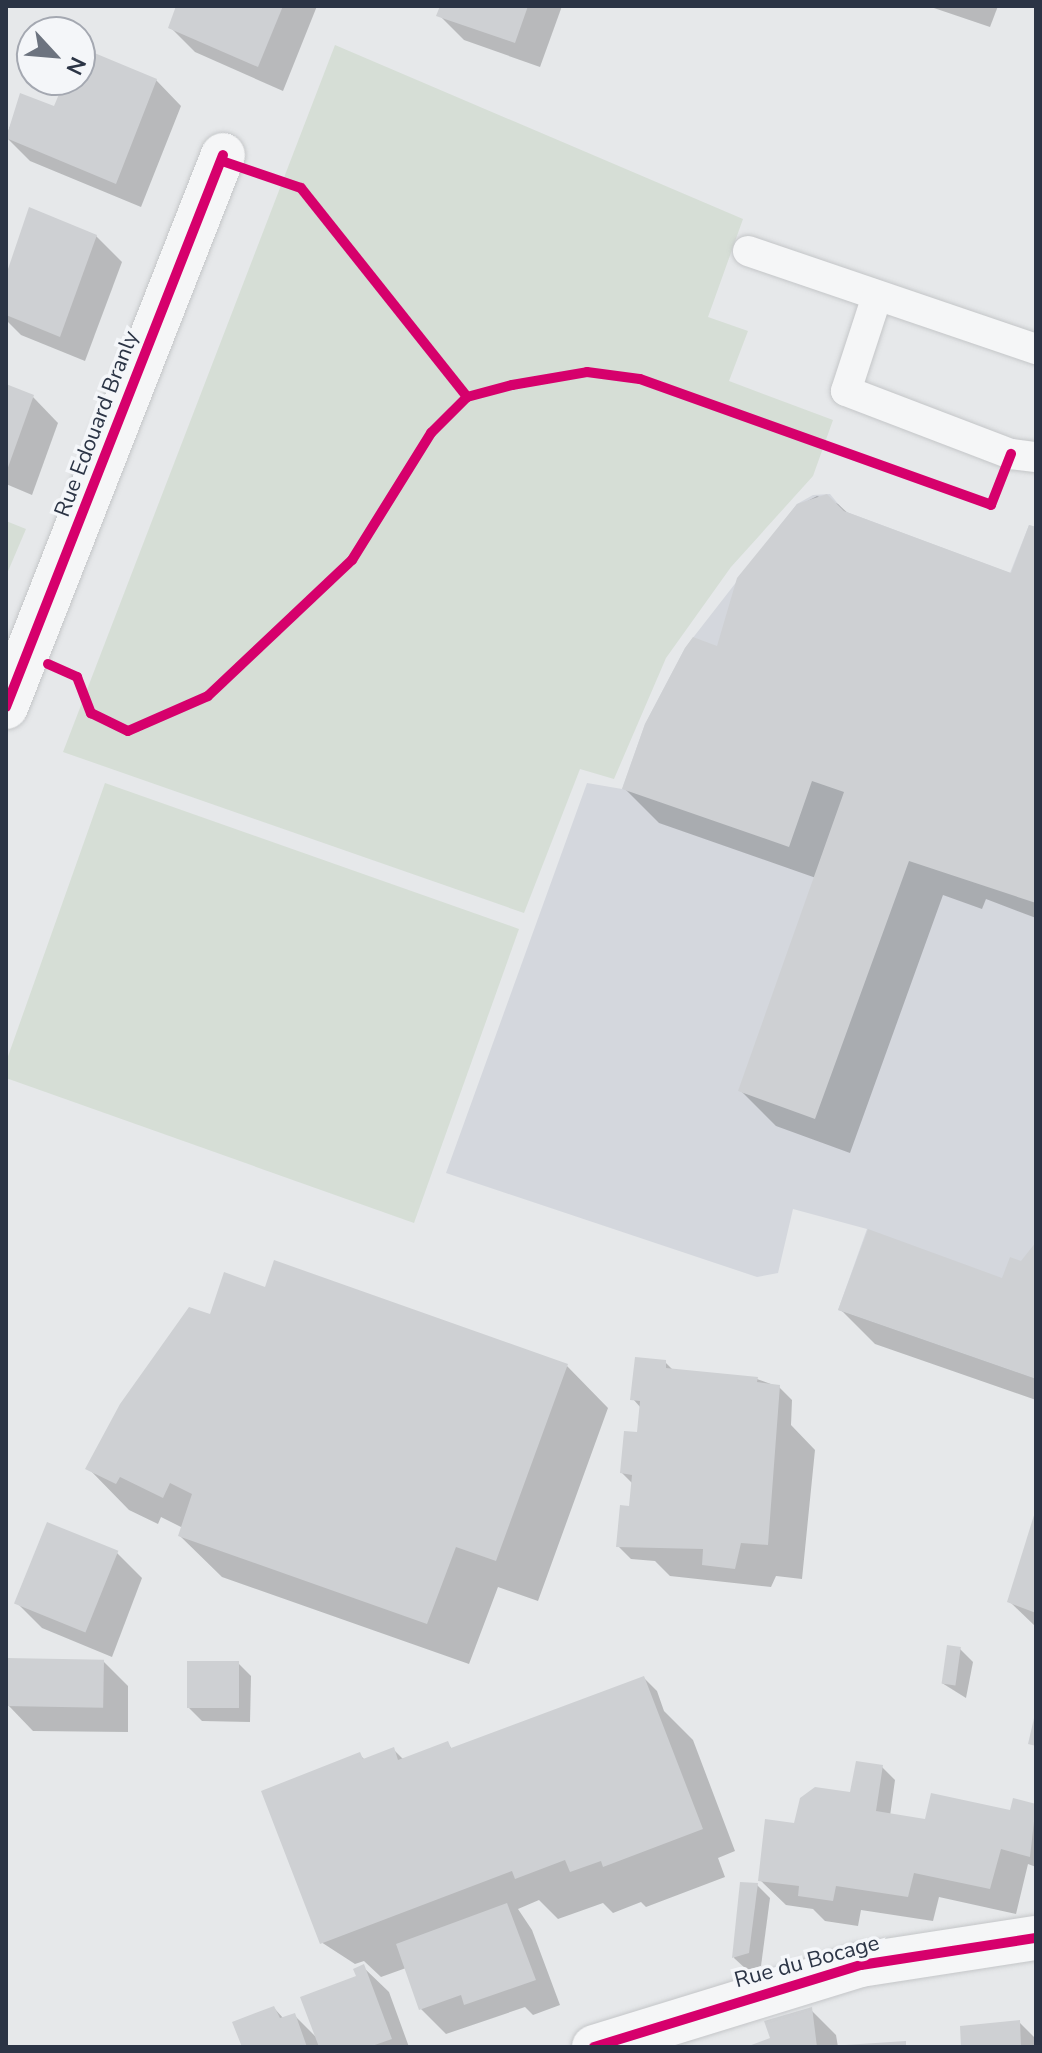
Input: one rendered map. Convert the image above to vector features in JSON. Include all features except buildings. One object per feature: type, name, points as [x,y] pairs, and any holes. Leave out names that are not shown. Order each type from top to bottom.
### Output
[{"type":"street","name":"Rue Edouard Branly","points":[[6,707],[223,155]]},
{"type":"street","name":"Rue du Bocage","points":[[594,2047],[861,1965],[1036,1938]]},
{"type":"lane","points":[[748,251],[1036,349]]},
{"type":"lane","points":[[877,296],[846,391],[1011,454],[1036,457]]},
{"type":"shaded area","points":[[335,45],[743,219],[708,317],[748,331],[729,381],[833,420],[813,476],[731,567],[666,658],[614,779],[580,769],[524,913],[63,752]]},
{"type":"shaded area","points":[[830,494],[844,511],[1010,573],[1029,525],[1036,527],[1036,1379],[838,1310],[867,1229],[793,1209],[778,1273],[757,1277],[446,1173],[587,783],[622,789],[645,724],[685,648],[797,504],[813,495]]},
{"type":"shaded area","points":[[6,521],[26,529],[6,576]]},
{"type":"shaded area","points":[[105,783],[519,929],[414,1223],[6,1078],[6,1062]]},
{"type":"cycle path","points":[[6,707],[223,155]]},
{"type":"cycle path","points":[[222,161],[301,188],[467,397]]},
{"type":"cycle path","points":[[48,664],[77,677],[91,713],[128,731],[208,696],[352,560],[431,433],[467,397],[512,385],[587,372],[640,379],[991,505],[1011,454]]},
{"type":"cycle path","points":[[594,2047],[861,1965],[1036,1938]]}]
